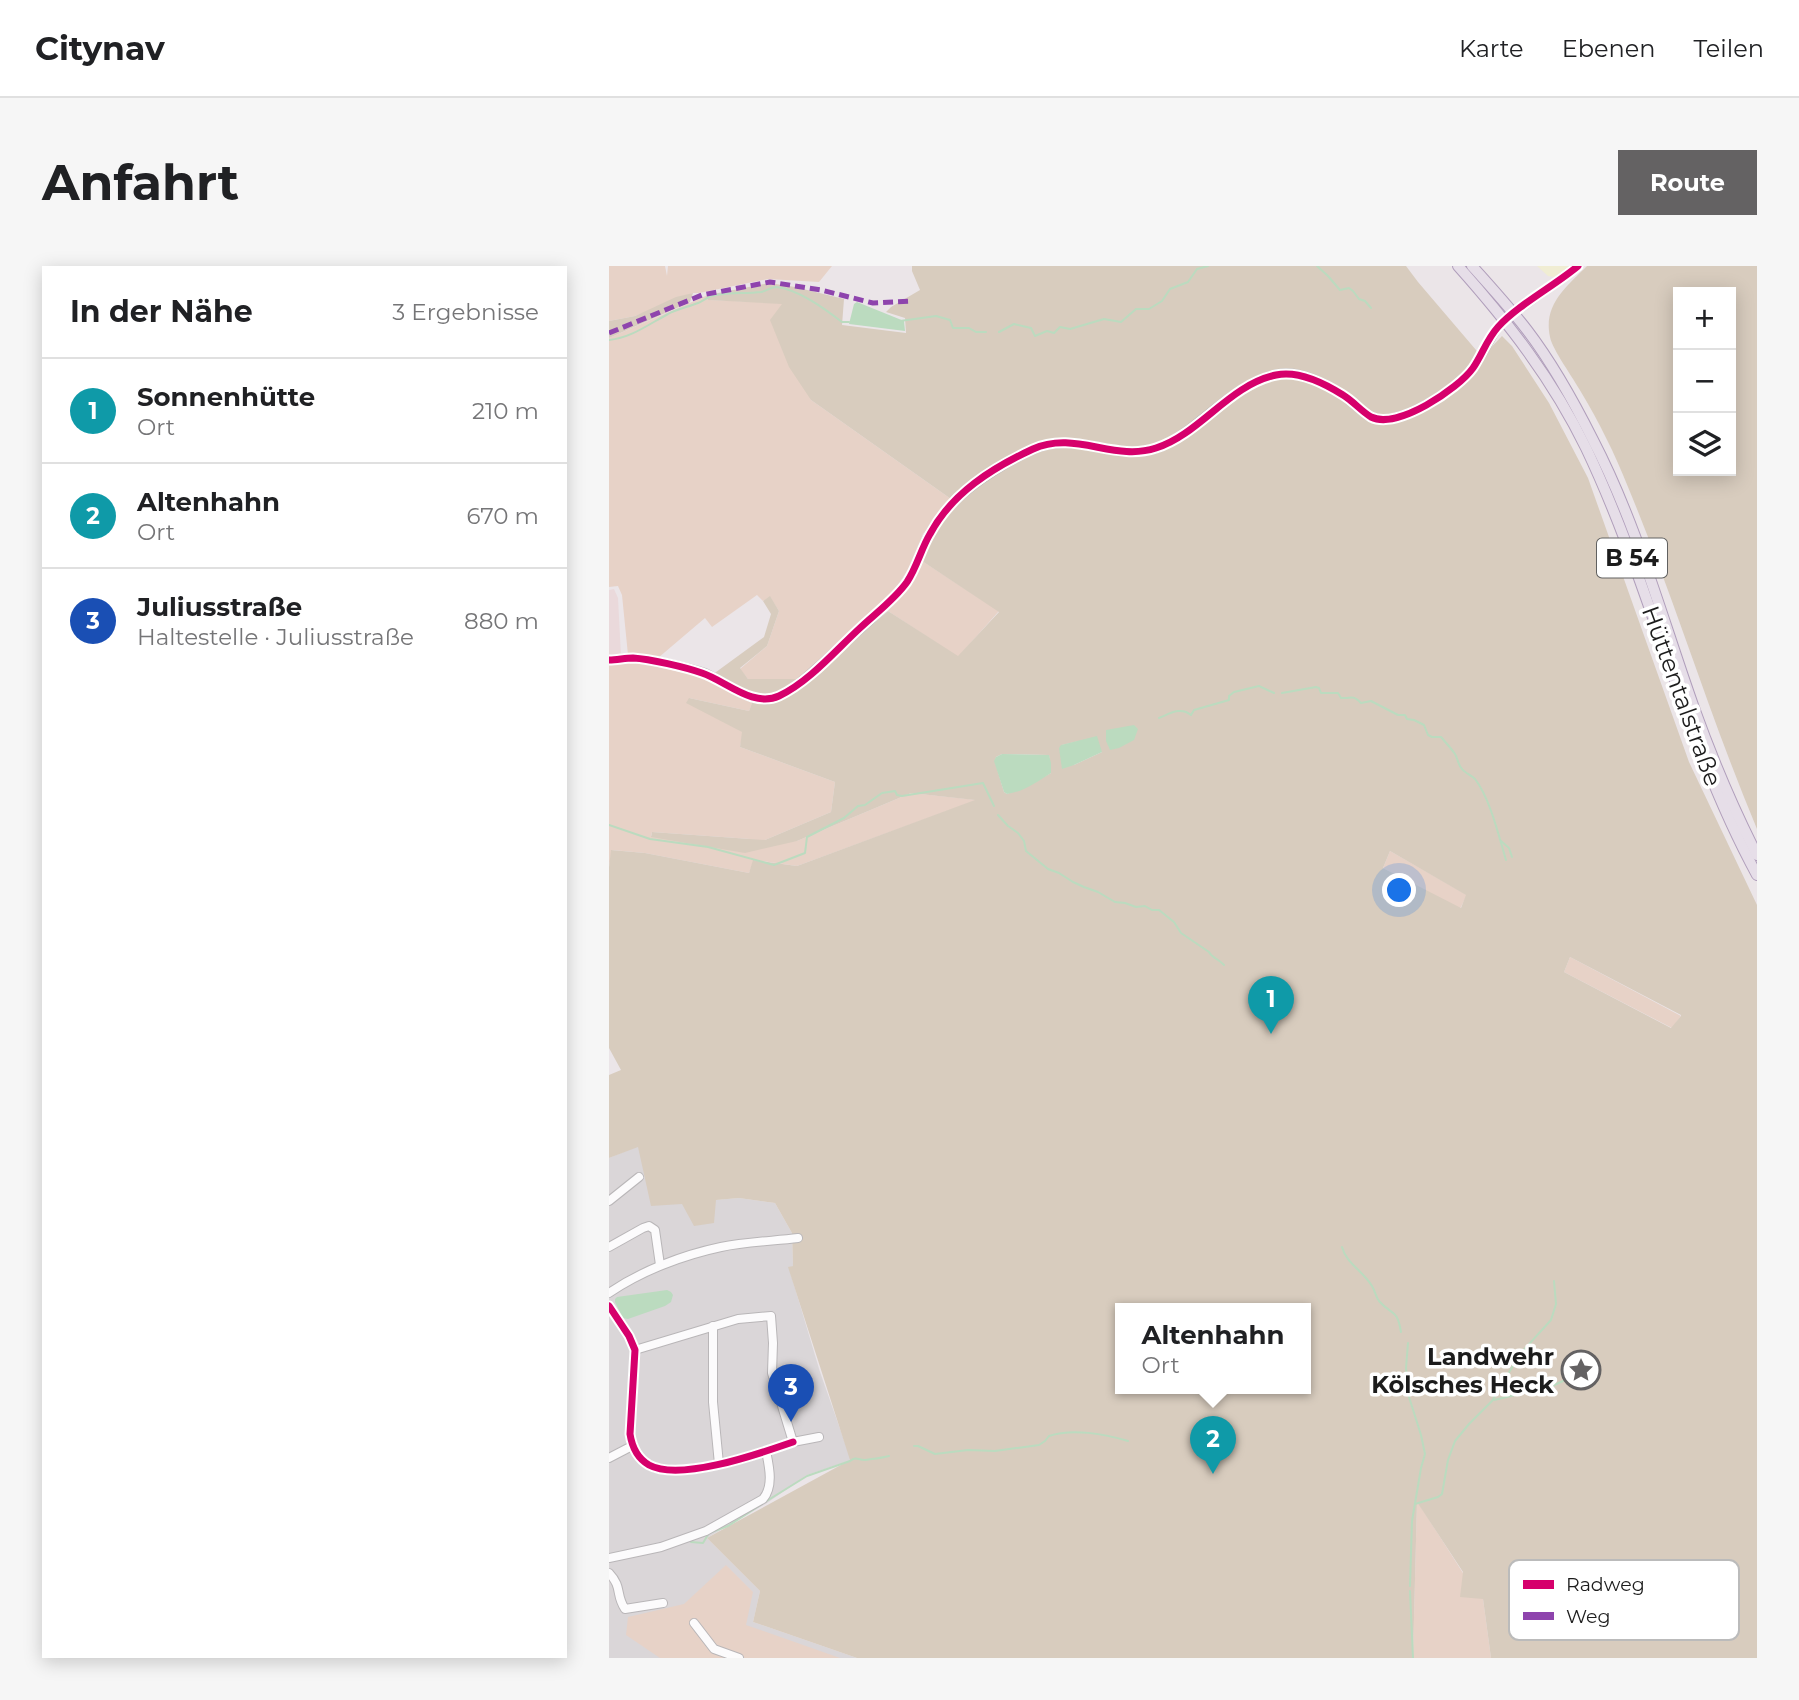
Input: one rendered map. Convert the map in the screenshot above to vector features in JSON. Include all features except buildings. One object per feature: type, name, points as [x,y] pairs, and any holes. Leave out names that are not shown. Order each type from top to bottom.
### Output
[{"type":"highway","name":"Hüttentalstraße","points":[[1458,266],[1489,300],[1540,367],[1585,446],[1627,545],[1711,779],[1735,835],[1757,875]]},
{"type":"highway","name":"Hüttentalstraße","points":[[1472,266],[1527,331],[1562,383],[1594,441],[1637,543],[1695,710],[1726,788],[1757,855]]},
{"type":"street","points":[[1522,307],[1578,266]]},
{"type":"street","points":[[609,660],[632,658],[681,667],[704,673],[752,697],[767,700],[779,696],[806,678],[906,583],[938,519],[956,498],[980,479],[1035,448],[1053,443],[1080,443],[1120,451],[1154,449],[1181,435],[1243,389],[1280,374],[1298,374],[1319,382],[1377,419],[1399,417],[1457,385],[1472,369],[1498,327]]},
{"type":"street","points":[[609,1201],[639,1177]]},
{"type":"street","points":[[609,1247],[649,1226],[655,1230],[660,1265]]},
{"type":"street","points":[[609,1293],[624,1282],[660,1265],[721,1247],[798,1238]]},
{"type":"street","points":[[609,1306],[635,1350],[630,1434],[632,1446],[644,1461],[656,1468],[696,1468],[819,1437]]},
{"type":"street","points":[[635,1350],[738,1319],[771,1316],[772,1373],[793,1442]]},
{"type":"street","points":[[713,1326],[713,1402],[719,1464]]},
{"type":"street","points":[[609,1458],[632,1446]]},
{"type":"street","points":[[609,1558],[660,1547],[706,1531],[763,1499],[770,1480],[767,1451]]},
{"type":"street","points":[[609,1573],[619,1587],[619,1601],[625,1609],[663,1603]]},
{"type":"street","points":[[694,1623],[714,1648],[739,1658]]},
{"type":"shaded area","points":[[609,266],[665,266],[667,276],[668,266],[832,266],[819,282],[768,279],[693,293],[635,316],[609,321]]},
{"type":"shaded area","points":[[912,266],[1406,266],[1482,357],[1502,336],[1512,346],[1549,403],[1588,478],[1689,762],[1757,905],[1757,1658],[1491,1658],[1483,1599],[1460,1597],[1463,1572],[1417,1502],[1413,1658],[857,1658],[753,1622],[760,1591],[707,1538],[850,1460],[788,1267],[793,1266],[792,1233],[775,1203],[739,1198],[716,1200],[714,1223],[694,1226],[682,1204],[651,1206],[638,1147],[609,1158],[609,1075],[621,1070],[609,1048],[611,850],[645,853],[749,873],[753,860],[797,866],[975,800],[911,793],[797,841],[745,853],[651,837],[652,832],[765,840],[831,812],[835,782],[740,747],[742,732],[686,703],[689,698],[749,711],[755,695],[712,675],[764,637],[771,614],[763,601],[770,596],[779,611],[767,646],[740,668],[748,679],[811,679],[888,611],[958,656],[999,612],[922,561],[937,523],[951,499],[811,400],[789,367],[770,320],[782,304],[708,300],[708,295],[769,283],[795,287],[844,299],[842,325],[906,333],[905,318],[886,312],[920,290]],"holes":[[[1079,741],[1102,752],[1074,765],[1062,745]],[[1002,754],[1049,755],[1051,773],[1007,794],[1004,792],[995,762],[996,757]],[[1390,851],[1466,895],[1461,908],[1383,868]],[[1570,957],[1681,1016],[1671,1028],[1564,972]]]},
{"type":"shaded area","points":[[1537,266],[1573,266],[1558,278],[1548,276]]},
{"type":"shaded area","points":[[1587,266],[1757,266],[1757,829],[1623,475],[1594,415],[1550,337],[1550,315],[1564,289]]},
{"type":"shaded area","points":[[693,293],[690,302],[609,338],[609,321],[635,316],[676,297]]},
{"type":"shaded area","points":[[708,295],[709,300],[783,303],[811,400],[951,499],[923,534],[913,562],[888,600],[804,679],[748,679],[740,669],[767,646],[779,611],[770,597],[763,601],[757,595],[712,627],[705,618],[658,658],[628,655],[622,595],[618,586],[609,587],[609,338]]},
{"type":"shaded area","points":[[857,302],[904,321],[905,331],[849,324],[854,304]]},
{"type":"shaded area","points":[[922,561],[999,611],[958,657],[888,611],[909,584]]},
{"type":"shaded area","points":[[614,589],[618,598],[621,656],[609,657],[609,590]]},
{"type":"shaded area","points":[[631,661],[703,677],[753,701],[749,711],[689,698],[743,732],[740,747],[835,782],[831,812],[765,840],[797,841],[911,793],[977,800],[797,866],[754,860],[749,873],[645,853],[612,850],[609,867],[609,663]],"holes":[[[652,832],[762,840],[651,836]]]},
{"type":"shaded area","points":[[1134,725],[1138,729],[1134,740],[1110,750],[1106,741],[1106,730]]},
{"type":"shaded area","points":[[1097,736],[1102,752],[1062,769],[1059,748],[1061,745]]},
{"type":"shaded area","points":[[1002,754],[1049,755],[1051,773],[1024,789],[1007,794],[994,761]]},
{"type":"shaded area","points":[[1390,851],[1467,895],[1460,909],[1383,868]]},
{"type":"shaded area","points":[[1570,957],[1681,1016],[1672,1028],[1564,972]]},
{"type":"shaded area","points":[[638,1146],[715,1200],[739,1198],[775,1203],[792,1233],[793,1266],[789,1268],[820,1372],[851,1460],[807,1475],[767,1503],[707,1538],[760,1591],[753,1622],[857,1658],[609,1658],[609,1158]]},
{"type":"shaded area","points":[[667,1290],[673,1295],[671,1302],[628,1319],[623,1318],[615,1302],[617,1297]]},
{"type":"shaded area","points":[[1417,1501],[1483,1599],[1491,1658],[1413,1658]]},
{"type":"shaded area","points":[[726,1565],[753,1592],[746,1625],[840,1658],[660,1658],[626,1635],[628,1617],[684,1604]]},
{"type":"waterway","points":[[999,332],[1014,324],[1031,328],[1035,336],[1047,331],[1054,333],[1060,327],[1070,329],[1104,319],[1121,322],[1136,309],[1149,309],[1162,301],[1170,289],[1188,282],[1197,269],[1208,266]]},
{"type":"waterway","points":[[1317,266],[1340,290],[1349,288],[1371,308]]},
{"type":"waterway","points":[[609,340],[632,334],[671,312],[710,297],[761,292],[776,287],[802,296],[842,322],[849,322]]},
{"type":"waterway","points":[[900,321],[936,316],[950,320],[953,328],[986,332]]},
{"type":"waterway","points":[[1159,718],[1179,711],[1191,715],[1194,710],[1229,700],[1229,696],[1234,692],[1259,686],[1274,693]]},
{"type":"waterway","points":[[1282,693],[1316,687],[1321,693],[1338,693],[1341,698],[1354,698],[1361,703],[1371,701],[1424,725],[1428,735],[1441,737],[1465,772],[1475,779],[1485,796],[1506,860]]},
{"type":"waterway","points":[[609,825],[650,839],[708,847],[774,865],[805,853],[807,837],[844,818],[858,806],[865,805],[882,793],[895,791],[902,796],[983,783],[994,806]]},
{"type":"waterway","points":[[998,815],[1018,833],[1024,841],[1026,851],[1048,869],[1115,902],[1159,910],[1174,922],[1181,933],[1224,965]]},
{"type":"waterway","points":[[1501,841],[1509,848],[1512,857]]},
{"type":"waterway","points":[[1342,1247],[1347,1258],[1372,1286],[1379,1301],[1396,1316],[1401,1332]]},
{"type":"waterway","points":[[1415,1504],[1442,1494],[1448,1460],[1455,1441],[1492,1401],[1520,1354],[1551,1320],[1556,1304],[1554,1281]]},
{"type":"waterway","points":[[1408,1343],[1406,1368],[1409,1397],[1425,1454],[1412,1521],[1410,1586]]},
{"type":"waterway","points":[[1494,1400],[1550,1387],[1563,1381]]},
{"type":"waterway","points":[[914,1446],[935,1454],[968,1450],[995,1451],[1039,1445],[1049,1436],[1068,1432],[1099,1434],[1128,1441]]},
{"type":"waterway","points":[[765,1502],[807,1476],[854,1459],[889,1456]]},
{"type":"waterway","points":[[691,1542],[703,1543],[709,1533],[728,1526],[762,1504]]},
{"type":"waterway","points":[[1410,1591],[1413,1658]]},
{"type":"marked path","points":[[609,333],[702,295],[770,282],[821,290],[873,303],[912,301]]},
{"type":"cycle path","points":[[609,660],[649,660],[702,673],[759,699],[779,696],[811,674],[897,594],[907,582],[939,519],[961,494],[988,473],[1018,456],[1049,444],[1064,443],[1125,451],[1156,448],[1187,432],[1229,399],[1259,380],[1285,374],[1302,376],[1328,386],[1347,397],[1371,417],[1396,418],[1411,413],[1441,396],[1465,377],[1506,319],[1578,266]]},
{"type":"cycle path","points":[[609,1306],[635,1350],[630,1434],[636,1452],[649,1465],[663,1469],[700,1468],[742,1459],[793,1442]]},
{"type":"place","name":"Sonnenhütte","points":[[1271,1034]]},
{"type":"place","name":"Landwehr Kölsches Heck","points":[[1581,1370]]},
{"type":"place","name":"Juliusstraße","points":[[791,1422]]},
{"type":"place","name":"Altenhahn","points":[[1213,1474]]}]
